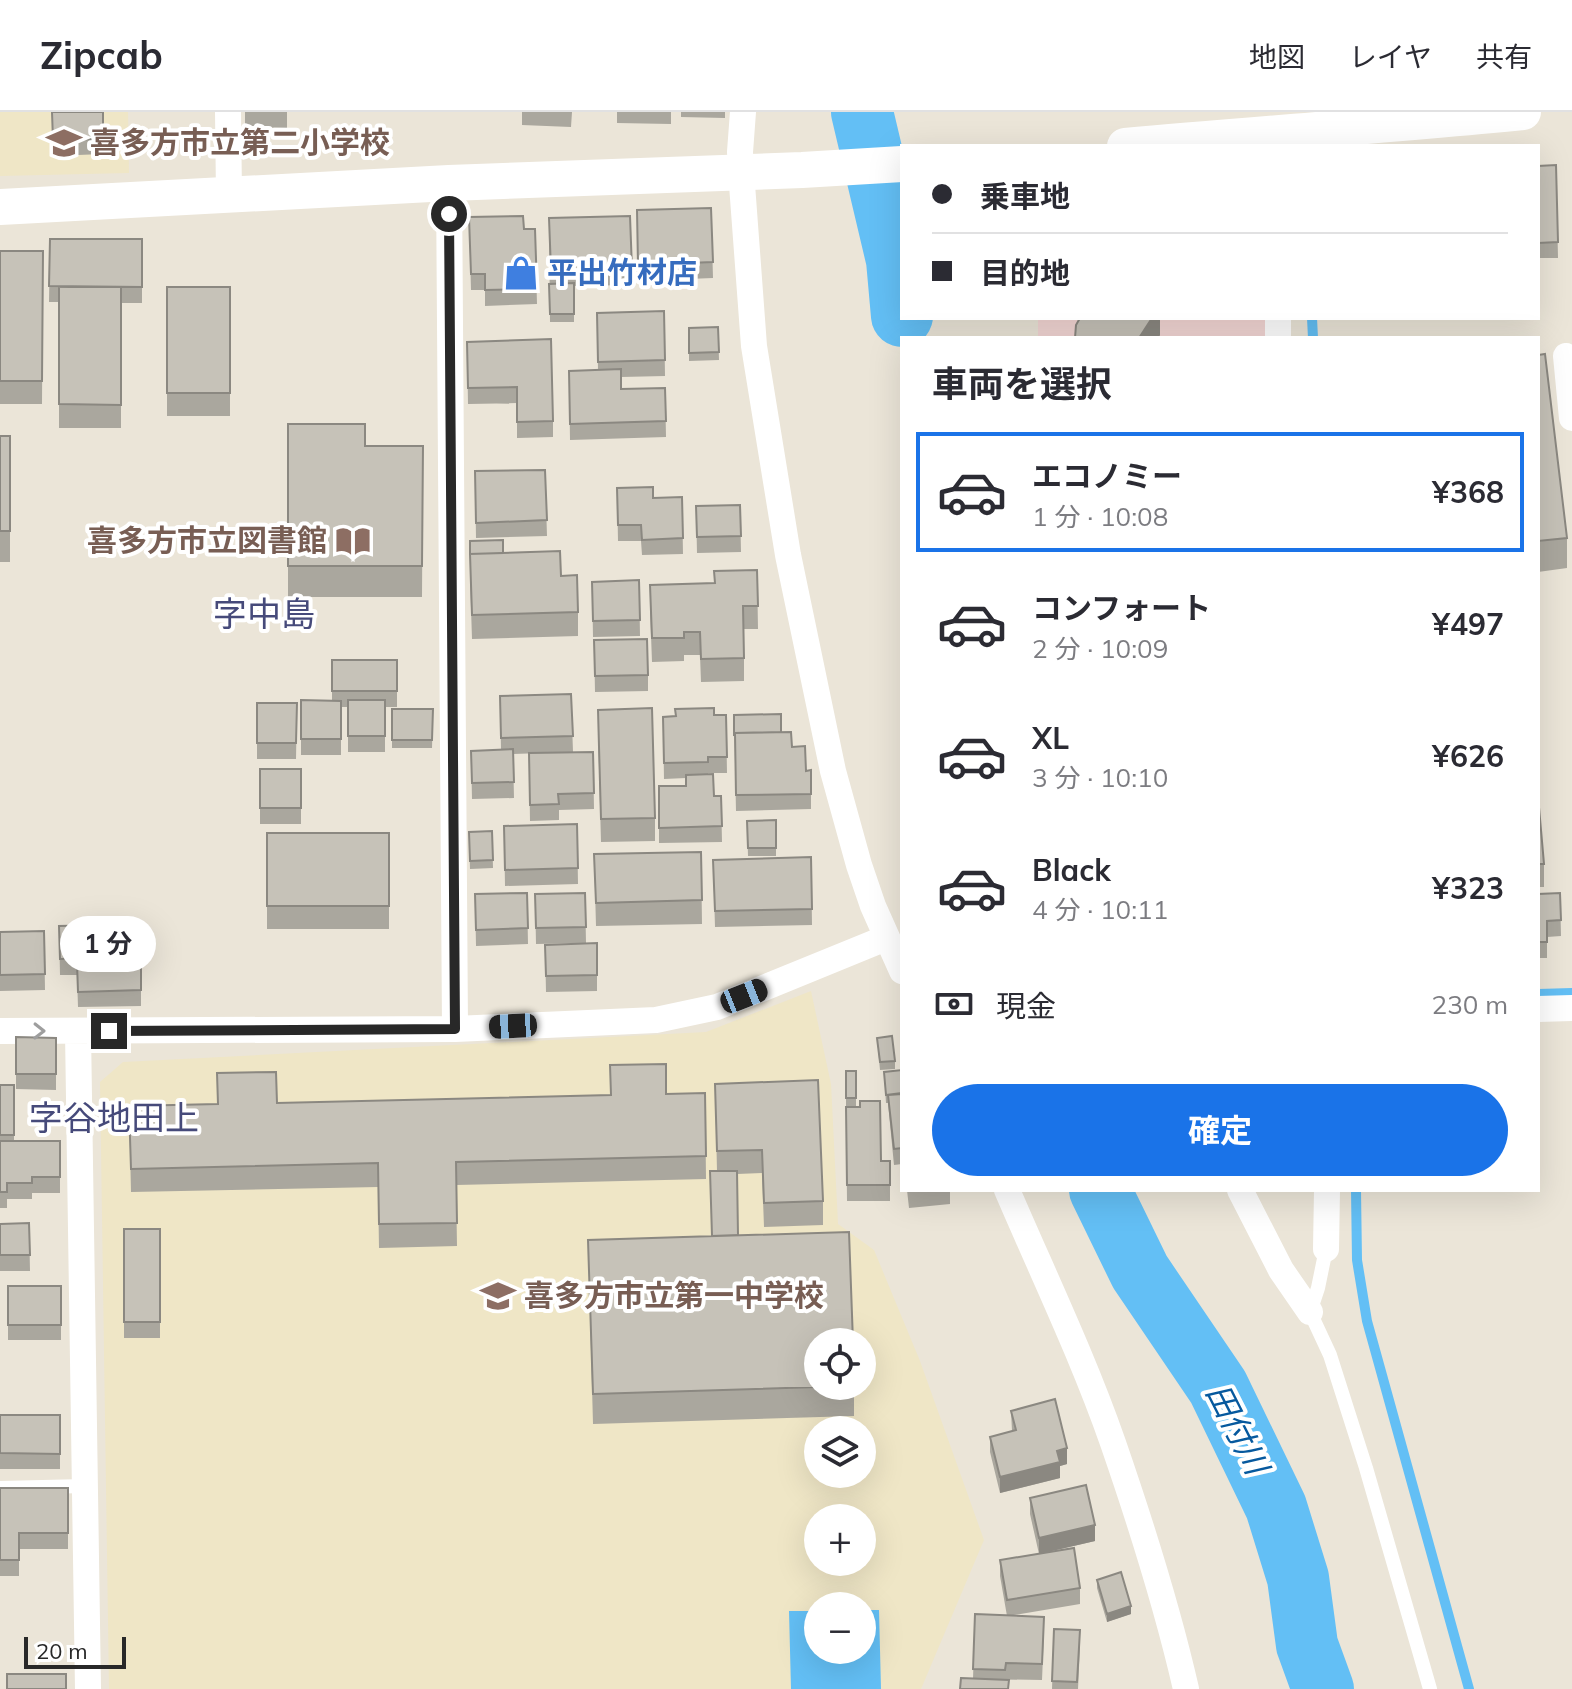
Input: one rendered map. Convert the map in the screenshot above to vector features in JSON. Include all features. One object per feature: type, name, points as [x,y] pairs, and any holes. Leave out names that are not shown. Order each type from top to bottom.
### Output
[{"type":"main road","points":[[1169,144],[1280,139],[1523,112]]},
{"type":"main road","points":[[0,207],[449,183],[900,164]]},
{"type":"street","points":[[228,112],[229,195]]},
{"type":"street","points":[[743,112],[741,171],[754,346],[788,555],[833,771],[859,865],[900,967]]},
{"type":"street","points":[[449,183],[455,1029]]},
{"type":"street","points":[[1540,359],[1569,356],[1572,418]]},
{"type":"street","points":[[0,1031],[455,1029],[656,1020],[717,1007],[886,938]]},
{"type":"street","points":[[1540,1009],[1572,1008]]},
{"type":"street","points":[[78,1032],[88,1689]]},
{"type":"street","points":[[1008,1192],[1112,1441],[1159,1584],[1186,1689]]},
{"type":"street","points":[[1241,1192],[1281,1270],[1310,1312]]},
{"type":"street","points":[[1326,1249],[1327,1192]]},
{"type":"lane","points":[[1326,1249],[1310,1312],[1330,1355],[1366,1468],[1430,1689]]},
{"type":"lane","points":[[0,1488],[85,1486]]},
{"type":"shaded area","name":"喜多方市立第二小学校","points":[[0,112],[128,112],[129,173],[0,176]]},
{"type":"shaded area","points":[[1038,320],[1266,320],[1267,336],[1038,336]]},
{"type":"shaded area","name":"喜多方市立第一中学校","points":[[811,991],[831,1084],[838,1224],[874,1250],[920,1361],[984,1540],[921,1689],[109,1689],[100,1082],[123,1062],[706,1032]]},
{"type":"water","points":[[876,1610],[879,1610],[881,1689],[791,1689],[789,1611],[804,1611],[804,1664],[876,1664]]},
{"type":"building","points":[[52,112],[103,112],[103,139],[53,140]]},
{"type":"building","points":[[1556,165],[1558,242],[1540,243],[1540,166]]},
{"type":"building","points":[[711,208],[713,262],[638,265],[637,210]]},
{"type":"building","points":[[523,216],[524,229],[535,229],[537,289],[485,290],[485,274],[471,274],[469,217]]},
{"type":"building","points":[[630,216],[632,269],[551,270],[549,218]]},
{"type":"building","points":[[50,239],[142,239],[142,287],[49,286]]},
{"type":"building","points":[[0,251],[43,251],[42,381],[0,381]]},
{"type":"building","points":[[574,283],[574,314],[550,314],[549,284]]},
{"type":"building","points":[[59,287],[121,287],[121,405],[59,404]]},
{"type":"building","points":[[167,287],[230,287],[230,393],[167,393]]},
{"type":"building","points":[[664,311],[665,360],[598,362],[597,313]]},
{"type":"building","points":[[1079,320],[1151,320],[1140,336],[1075,336]]},
{"type":"building","points":[[718,327],[719,352],[689,353],[689,328]]},
{"type":"building","points":[[551,339],[553,421],[517,422],[517,387],[468,388],[467,342]]},
{"type":"building","points":[[1545,354],[1567,538],[1540,541],[1540,355]]},
{"type":"building","points":[[621,369],[621,389],[665,388],[666,421],[570,424],[569,371]]},
{"type":"building","points":[[288,424],[365,424],[365,446],[423,446],[422,566],[288,566]]},
{"type":"building","points":[[0,436],[10,436],[10,531],[0,531]]},
{"type":"building","points":[[545,470],[547,520],[476,523],[475,471]]},
{"type":"building","points":[[653,487],[653,498],[682,497],[683,538],[642,540],[641,525],[618,525],[617,488]]},
{"type":"building","points":[[740,505],[741,536],[697,537],[696,506]]},
{"type":"building","points":[[503,540],[503,553],[470,554],[470,541]]},
{"type":"building","points":[[560,551],[561,576],[577,575],[578,612],[472,615],[470,554]]},
{"type":"building","points":[[757,570],[758,606],[743,606],[744,658],[701,659],[700,632],[684,632],[684,638],[652,638],[650,585],[715,583],[714,571]]},
{"type":"building","points":[[639,580],[640,620],[593,621],[592,582]]},
{"type":"building","points":[[647,639],[648,675],[595,676],[594,640]]},
{"type":"building","points":[[332,660],[397,660],[397,691],[332,691]]},
{"type":"building","points":[[571,694],[573,736],[501,738],[500,696]]},
{"type":"building","points":[[301,700],[341,701],[341,739],[301,739]]},
{"type":"building","points":[[348,700],[385,700],[385,736],[348,736]]},
{"type":"building","points":[[257,703],[297,703],[296,743],[257,743]]},
{"type":"building","points":[[652,708],[655,818],[601,819],[598,710]]},
{"type":"building","points":[[714,708],[714,715],[726,715],[727,757],[708,757],[708,762],[664,763],[663,717],[676,716],[675,709]]},
{"type":"building","points":[[392,709],[433,709],[432,740],[392,740]]},
{"type":"building","points":[[781,714],[781,732],[735,733],[734,736],[734,715]]},
{"type":"building","points":[[791,732],[792,747],[805,746],[806,771],[811,770],[811,794],[736,795],[735,733]]},
{"type":"building","points":[[513,749],[514,782],[472,783],[471,751]]},
{"type":"building","points":[[593,752],[594,793],[558,794],[559,804],[530,805],[529,753]]},
{"type":"building","points":[[260,769],[301,769],[301,808],[260,808]]},
{"type":"building","points":[[713,774],[714,796],[721,796],[722,826],[659,828],[659,786],[686,786],[686,775]]},
{"type":"building","points":[[1540,819],[1544,864],[1540,864]]},
{"type":"building","points":[[776,820],[776,848],[748,848],[747,821]]},
{"type":"building","points":[[577,824],[578,868],[505,870],[504,826]]},
{"type":"building","points":[[492,831],[493,860],[470,861],[469,832]]},
{"type":"building","points":[[267,833],[389,833],[389,906],[267,906]]},
{"type":"building","points":[[701,852],[702,900],[596,903],[594,854]]},
{"type":"building","points":[[811,857],[812,909],[715,911],[713,860]]},
{"type":"building","points":[[527,893],[528,928],[476,930],[475,894]]},
{"type":"building","points":[[585,893],[586,927],[536,928],[535,894]]},
{"type":"building","points":[[1560,893],[1561,920],[1547,921],[1547,942],[1540,942],[1540,894]]},
{"type":"building","points":[[100,925],[101,958],[60,959],[59,926]]},
{"type":"building","points":[[44,931],[45,974],[0,975],[0,932]]},
{"type":"building","points":[[597,943],[597,975],[546,976],[545,945]]},
{"type":"building","points":[[141,962],[141,990],[78,992],[77,963]]},
{"type":"building","points":[[892,1036],[895,1061],[880,1062],[877,1038]]},
{"type":"building","points":[[16,1037],[56,1038],[56,1074],[16,1074]]},
{"type":"building","points":[[666,1064],[666,1094],[705,1093],[706,1156],[456,1162],[457,1223],[379,1224],[378,1163],[131,1169],[129,1106],[218,1104],[217,1073],[276,1072],[277,1103],[611,1095],[610,1065]]},
{"type":"building","points":[[900,1070],[900,1093],[886,1095],[884,1072]]},
{"type":"building","points":[[846,1071],[856,1071],[856,1098],[846,1098]]},
{"type":"building","points":[[818,1080],[823,1201],[764,1203],[762,1150],[717,1151],[715,1084]]},
{"type":"building","points":[[0,1085],[14,1085],[14,1135],[0,1135]]},
{"type":"building","points":[[900,1094],[900,1148],[894,1149],[888,1095]]},
{"type":"building","points":[[860,1101],[880,1101],[881,1161],[890,1161],[890,1185],[847,1185],[846,1107],[860,1107]]},
{"type":"building","points":[[0,1141],[60,1141],[60,1177],[32,1177],[32,1183],[7,1183],[7,1192],[0,1192]]},
{"type":"building","points":[[710,1171],[737,1171],[738,1235],[712,1236]]},
{"type":"building","points":[[29,1223],[30,1255],[0,1255],[0,1224]]},
{"type":"building","points":[[124,1229],[160,1229],[160,1322],[124,1322]]},
{"type":"building","points":[[849,1232],[852,1328],[804,1328],[804,1387],[593,1394],[588,1240]]},
{"type":"building","points":[[8,1286],[61,1286],[61,1325],[8,1325]]},
{"type":"building","points":[[1055,1399],[1067,1448],[1057,1451],[1060,1462],[1000,1477],[990,1437],[1016,1430],[1011,1411]]},
{"type":"building","points":[[0,1415],[60,1415],[60,1454],[0,1453]]},
{"type":"building","points":[[1086,1485],[1095,1525],[1039,1538],[1030,1498]]},
{"type":"building","points":[[0,1488],[68,1488],[68,1533],[19,1533],[19,1560],[0,1560]]},
{"type":"building","points":[[1074,1548],[1080,1588],[1007,1600],[1000,1560]]},
{"type":"building","points":[[1121,1572],[1131,1606],[1107,1614],[1097,1580]]},
{"type":"building","points":[[975,1614],[1044,1617],[1042,1664],[1006,1663],[1005,1670],[973,1669]]},
{"type":"building","points":[[1054,1629],[1080,1630],[1077,1682],[1052,1681]]},
{"type":"building","points":[[7,1674],[66,1674],[66,1689],[7,1689]]},
{"type":"building","points":[[961,1678],[1009,1680],[1008,1689],[960,1689]]},
{"type":"waterway","name":"田付川","points":[[862,112],[897,260],[900,294]]},
{"type":"waterway","points":[[1312,320],[1313,336]]},
{"type":"waterway","points":[[1540,994],[1572,993]]},
{"type":"waterway","name":"田付川","points":[[1101,1192],[1140,1272],[1218,1387],[1276,1507],[1298,1578],[1307,1645],[1323,1689]]},
{"type":"waterway","points":[[1356,1192],[1357,1260],[1367,1321],[1469,1689]]},
{"type":"place","name":"喜多方市立第二小学校","points":[[64,143]]},
{"type":"place","name":"平出竹材店","points":[[521,273]]},
{"type":"place","name":"喜多方市立図書館","points":[[353,541]]},
{"type":"place","name":"喜多方市立第一中学校","points":[[498,1296]]},
{"type":"district","name":"字中島","points":[[264,614]]},
{"type":"district","name":"字谷地田上","points":[[114,1118]]},
{"type":"route","points":[[109,1031],[455,1029],[449,214]]}]
